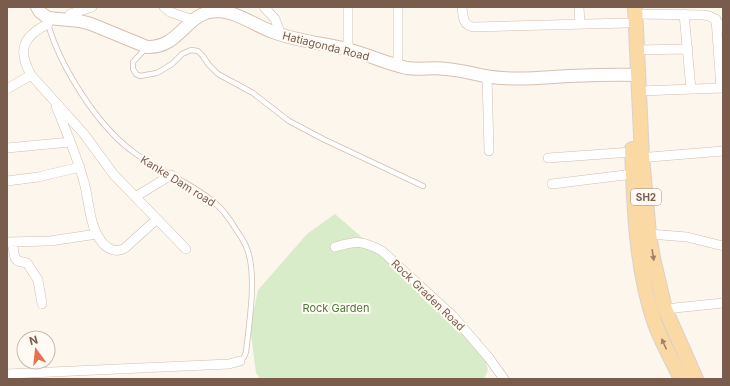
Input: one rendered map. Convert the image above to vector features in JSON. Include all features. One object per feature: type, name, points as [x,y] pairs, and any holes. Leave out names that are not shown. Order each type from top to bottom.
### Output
[{"type":"main road","name":"SH2","points":[[631,13],[637,50],[634,75],[639,91],[633,174],[638,236],[648,299],[654,321],[681,379]]},
{"type":"main road","name":"SH2","points":[[631,13],[634,75],[635,156],[660,291],[665,308],[696,379]]},
{"type":"street","points":[[37,7],[48,21]]},
{"type":"street","points":[[92,7],[48,21],[37,29],[29,36],[25,44],[23,53],[24,63],[31,75],[84,134],[114,175],[186,249]]},
{"type":"street","points":[[164,7],[170,12],[193,20]]},
{"type":"street","points":[[264,7],[275,19],[281,35]]},
{"type":"street","points":[[348,7],[348,49]]},
{"type":"street","points":[[398,7],[398,66]]},
{"type":"street","points":[[462,7],[463,20],[469,26],[580,24],[631,13],[704,14],[712,16],[723,28]]},
{"type":"street","points":[[579,7],[580,24]]},
{"type":"street","name":"Hatiagonda Road","points":[[147,47],[154,47],[169,43],[200,15],[226,12],[281,35],[348,49],[398,66],[419,69],[445,68],[500,78],[520,79],[569,76],[634,75]]},
{"type":"street","points":[[70,13],[91,24],[147,47]]},
{"type":"street","points":[[684,14],[691,90]]},
{"type":"street","points":[[639,91],[722,88],[716,19]]},
{"type":"street","points":[[637,50],[688,49]]},
{"type":"street","points":[[7,89],[31,75]]},
{"type":"street","points":[[487,76],[489,151]]},
{"type":"street","points":[[54,101],[80,167],[87,190],[92,218],[100,240],[108,248],[114,251],[120,251],[157,219]]},
{"type":"street","points":[[7,148],[70,142]]},
{"type":"street","points":[[548,158],[635,156],[723,151]]},
{"type":"street","points":[[7,181],[38,177],[80,167]]},
{"type":"street","points":[[135,197],[171,174]]},
{"type":"street","points":[[552,184],[633,174]]},
{"type":"street","points":[[42,304],[38,280],[27,263],[18,261],[15,258],[10,242],[50,240],[97,234]]},
{"type":"street","points":[[649,234],[686,237],[723,246]]},
{"type":"street","name":"Rock Graden Road","points":[[335,247],[351,242],[368,243],[382,251],[453,316],[489,358],[504,379]]},
{"type":"street","points":[[665,308],[723,303]]},
{"type":"street","name":"Kanke Dam road","points":[[7,374],[229,364],[240,361]]},
{"type":"lane","name":"Kanke Dam road","points":[[48,21],[55,42],[70,74],[88,103],[103,122],[131,151],[171,174],[208,198],[223,211],[242,239],[249,254],[252,266],[252,280],[246,352],[240,361]]},
{"type":"lane","points":[[147,47],[133,62],[133,69],[136,74],[140,76],[157,73],[172,64],[182,54],[191,50],[198,51],[218,74],[253,93],[289,122],[423,186]]},
{"type":"green space","name":"Rock Garden","points":[[335,214],[481,340],[488,370],[484,379],[260,379],[256,373],[250,327],[258,290],[307,234]]}]
